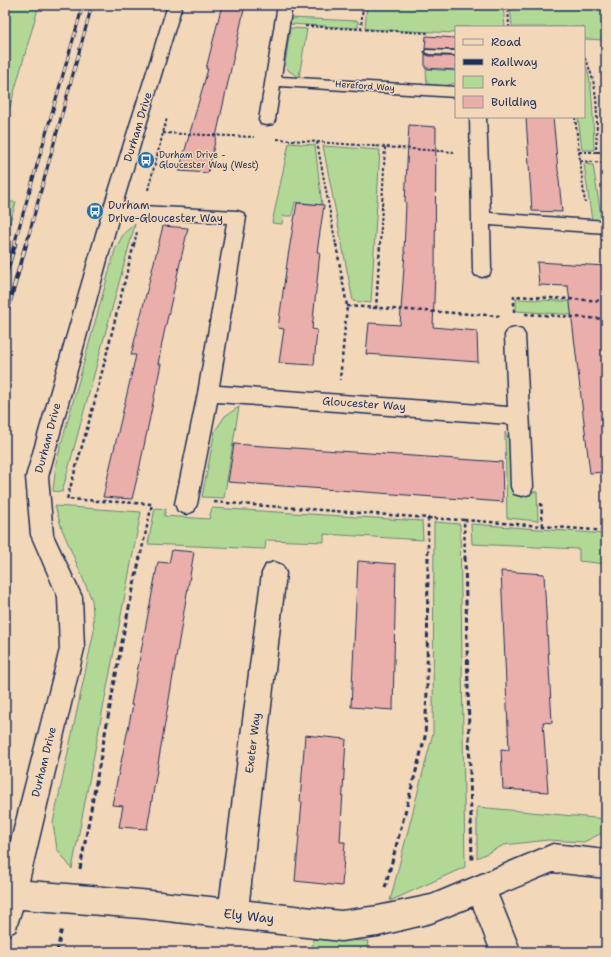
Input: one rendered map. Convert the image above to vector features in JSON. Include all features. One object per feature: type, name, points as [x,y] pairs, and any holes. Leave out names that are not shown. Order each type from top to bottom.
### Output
[{"type":"street","name":"Durham Drive","points":[[5,921],[72,650],[70,597],[42,535],[37,477],[112,210],[175,5]]},
{"type":"street","points":[[267,120],[285,5]]},
{"type":"street","name":"Hereford Way","points":[[273,81],[455,92]]},
{"type":"street","points":[[478,118],[482,270]]},
{"type":"street","points":[[112,210],[237,217],[208,393],[186,504]]},
{"type":"street","points":[[481,218],[606,227]]},
{"type":"street","points":[[514,326],[520,416],[522,487]]},
{"type":"street","name":"Gloucester Way","points":[[208,393],[520,416]]},
{"type":"street","name":"Exeter Way","points":[[233,914],[274,573]]},
{"type":"street","name":"Ely Way","points":[[11,894],[71,898],[341,926],[378,921],[431,909],[553,858],[606,864]]},
{"type":"street","points":[[481,888],[506,952]]},
{"type":"lane","points":[[429,52],[455,53]]},
{"type":"path","points":[[361,30],[363,5]]},
{"type":"path","points":[[508,5],[509,26]]},
{"type":"path","points":[[282,25],[432,33]]},
{"type":"path","points":[[585,59],[590,67],[595,87],[596,152]]},
{"type":"path","points":[[158,504],[67,499],[112,336],[168,112]]},
{"type":"path","points":[[575,118],[587,226]]},
{"type":"path","points":[[163,133],[258,138]]},
{"type":"path","points":[[273,139],[479,154]]},
{"type":"path","points":[[317,142],[348,306],[338,402]]},
{"type":"path","points":[[376,309],[386,148]]},
{"type":"path","points":[[579,152],[606,152]]},
{"type":"path","points":[[580,161],[606,163]]},
{"type":"path","points":[[514,326],[514,296],[606,301]]},
{"type":"path","points":[[348,306],[506,317]]},
{"type":"path","points":[[514,313],[606,319]]},
{"type":"path","points":[[210,502],[606,531]]},
{"type":"path","points":[[57,952],[63,924],[79,873],[124,631],[152,504]]},
{"type":"path","points":[[378,921],[381,902],[425,737],[427,692],[428,518]]},
{"type":"path","points":[[464,520],[471,860],[481,888]]},
{"type":"green space","points":[[5,5],[39,5],[5,124]]},
{"type":"green space","points":[[367,5],[503,5],[505,26],[455,26],[455,33],[365,29]]},
{"type":"green space","points":[[510,5],[606,5],[606,40],[585,39],[585,26],[512,26]]},
{"type":"green space","points":[[291,18],[358,21],[358,28],[290,24]]},
{"type":"green space","points":[[290,28],[307,29],[299,77],[289,71],[285,65]]},
{"type":"green space","points":[[585,66],[590,80],[594,150],[582,150],[578,118],[585,118]]},
{"type":"green space","points":[[426,69],[455,71],[455,83],[444,86],[427,84]]},
{"type":"green space","points":[[289,143],[315,145],[322,205],[295,202],[292,216],[283,216],[282,224],[272,223]]},
{"type":"green space","points":[[323,146],[380,150],[371,303],[353,301]]},
{"type":"green space","points":[[584,164],[593,165],[602,222],[592,221]]},
{"type":"green space","points":[[5,202],[16,202],[5,239]]},
{"type":"green space","points":[[135,224],[62,492],[53,491],[56,463],[115,250],[124,233]]},
{"type":"green space","points":[[516,299],[606,303],[606,317],[516,311]]},
{"type":"green space","points":[[239,407],[224,498],[202,497],[215,431],[225,416]]},
{"type":"green space","points":[[505,432],[513,447],[514,491],[537,492],[538,521],[507,518]]},
{"type":"green space","points":[[55,506],[141,512],[72,869],[57,849],[53,823],[94,631],[92,600],[62,529]]},
{"type":"green space","points":[[155,508],[166,509],[164,516],[209,519],[212,508],[422,521],[423,540],[324,534],[324,542],[266,540],[265,549],[148,544]]},
{"type":"green space","points":[[434,522],[460,524],[465,867],[390,901],[433,733]]},
{"type":"green space","points":[[471,524],[606,534],[606,564],[579,561],[579,549],[472,544]]},
{"type":"green space","points":[[477,807],[606,819],[606,831],[584,842],[548,840],[504,845],[477,858]]},
{"type":"green space","points":[[313,939],[368,941],[366,952],[312,952]]},
{"type":"building","points":[[222,5],[245,5],[208,173],[179,171],[208,69],[206,69]]},
{"type":"building","points":[[426,36],[455,38],[455,50],[425,49]]},
{"type":"building","points":[[425,54],[429,56],[455,56],[455,70],[425,68]]},
{"type":"building","points":[[526,118],[553,118],[562,212],[532,211]]},
{"type":"building","points":[[409,125],[436,127],[433,327],[477,331],[478,362],[366,354],[369,323],[400,325],[405,252],[405,202]]},
{"type":"building","points":[[297,203],[324,205],[317,252],[320,252],[312,329],[317,330],[314,365],[279,363],[284,329],[278,328]]},
{"type":"building","points":[[163,226],[188,228],[164,333],[158,364],[161,364],[139,470],[132,499],[103,497],[136,355],[131,355]]},
{"type":"building","points":[[537,262],[606,266],[606,472],[590,473],[568,286],[539,285]]},
{"type":"building","points":[[234,444],[502,462],[503,502],[228,482]]},
{"type":"building","points":[[172,550],[194,552],[147,829],[119,827],[123,806],[112,805],[133,705],[131,705],[158,562],[169,563]]},
{"type":"building","points":[[358,561],[396,564],[393,710],[351,707]]},
{"type":"building","points":[[501,571],[544,574],[552,723],[543,722],[548,792],[503,789],[501,749],[509,750]]},
{"type":"building","points":[[305,735],[346,739],[340,842],[345,842],[342,886],[295,881],[302,802],[300,802]]},
{"type":"railway","points":[[14,245],[83,5]]},
{"type":"railway","points":[[26,245],[92,5]]},
{"type":"railway","points":[[5,277],[15,244]]},
{"type":"railway","points":[[5,319],[26,244]]},
{"type":"place","name":"Durham Drive - Gloucester Way (West)","points":[[146,160]]},
{"type":"place","name":"Durham Drive-Gloucester Way","points":[[95,211]]}]
